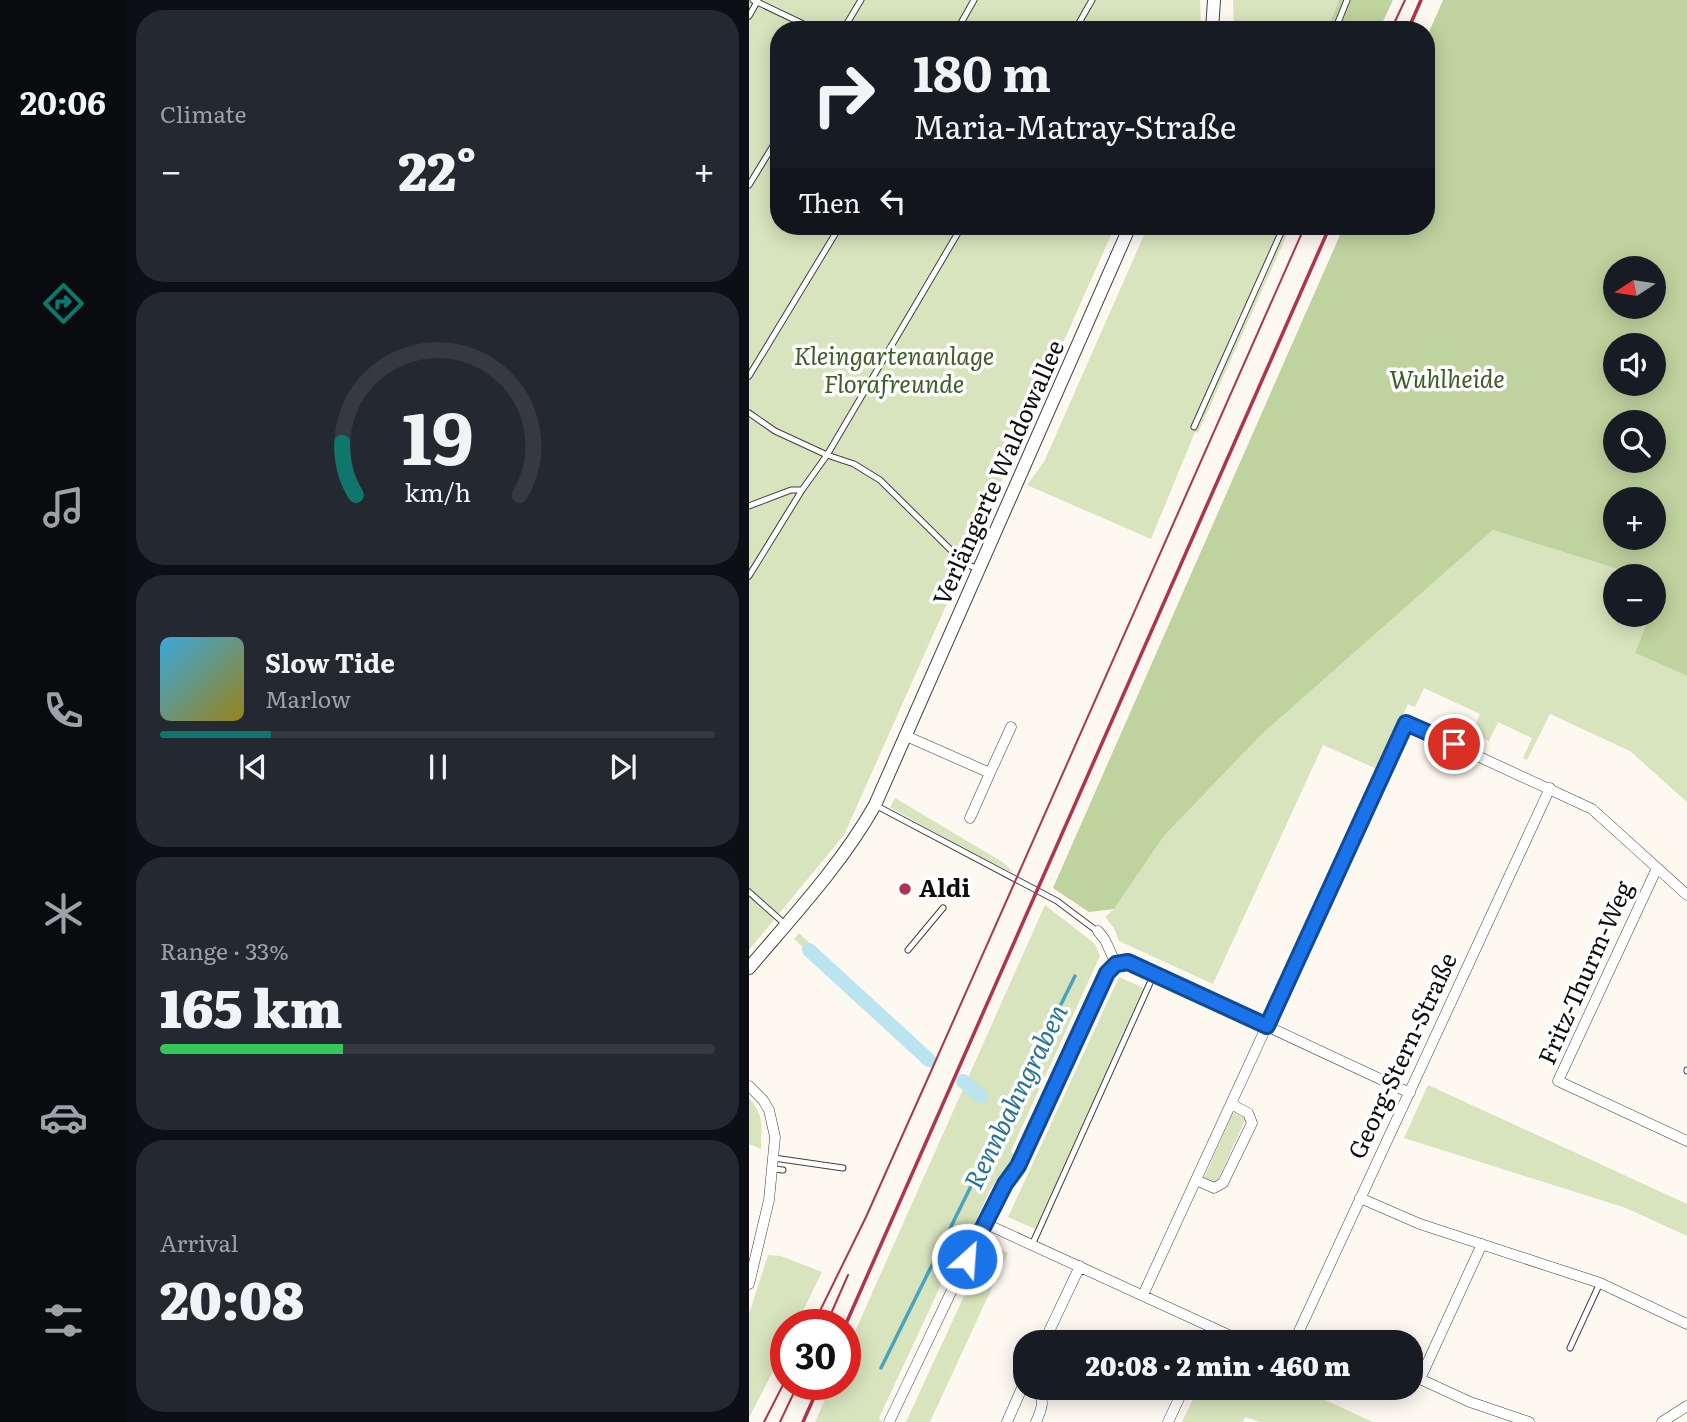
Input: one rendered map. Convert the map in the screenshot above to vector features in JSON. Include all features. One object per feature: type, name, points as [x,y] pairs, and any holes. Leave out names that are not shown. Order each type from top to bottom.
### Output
[{"type":"street","points":[[1213,21],[1214,0]]},
{"type":"street","name":"Verlängerte Waldowallee","points":[[749,968],[846,852],[875,805],[1127,235]]},
{"type":"street","points":[[1143,1294],[1406,723],[1592,809],[1687,895]]},
{"type":"street","points":[[970,818],[1011,727]]},
{"type":"street","points":[[906,736],[990,774]]},
{"type":"street","name":"Georg-Stern-Straße","points":[[1300,1330],[1550,788]]},
{"type":"street","name":"Fritz-Thurm-Weg","points":[[1657,868],[1558,1081],[1687,1142]]},
{"type":"street","points":[[1098,931],[1116,964]]},
{"type":"street","points":[[889,1422],[984,1223],[1018,1166],[1107,973],[1116,964],[1128,962],[1410,1093]]},
{"type":"street","points":[[749,1086],[764,1100],[769,1110],[775,1130],[777,1166],[749,1284]]},
{"type":"street","points":[[1196,1180],[1214,1188],[1223,1183],[1252,1122],[1248,1112],[1231,1104]]},
{"type":"street","points":[[1360,1198],[1420,1224],[1600,1283],[1687,1324]]},
{"type":"street","points":[[984,1223],[1217,1330]]},
{"type":"street","points":[[1482,1244],[1420,1379],[1470,1402],[1529,1422]]},
{"type":"street","points":[[1050,1330],[1080,1266]]},
{"type":"street","points":[[1007,1422],[1019,1400]]},
{"type":"street","points":[[1036,1422],[1043,1400]]},
{"type":"street","points":[[1168,1422],[1178,1400]]},
{"type":"street","points":[[1662,1422],[1687,1406]]},
{"type":"lane","points":[[848,21],[861,0]]},
{"type":"lane","points":[[962,21],[974,0]]},
{"type":"lane","points":[[1080,21],[1092,0]]},
{"type":"lane","points":[[1339,21],[1347,0]]},
{"type":"lane","points":[[749,16],[756,1],[797,21]]},
{"type":"lane","points":[[749,185],[770,151]]},
{"type":"lane","points":[[749,376],[835,235]]},
{"type":"lane","points":[[749,576],[827,455],[957,235]]},
{"type":"lane","points":[[1194,427],[1280,235]]},
{"type":"lane","points":[[749,414],[775,432],[854,464],[880,480],[963,562],[980,570]]},
{"type":"lane","points":[[749,506],[791,490],[802,490]]},
{"type":"lane","points":[[875,805],[1057,901],[1098,931]]},
{"type":"lane","points":[[749,892],[786,925]]},
{"type":"lane","points":[[908,950],[943,908]]},
{"type":"lane","points":[[1032,1245],[1154,974]]},
{"type":"lane","points":[[777,1166],[843,1168]]},
{"type":"lane","points":[[1570,1348],[1600,1283]]},
{"type":"green space","name":"Kleingartenanlage Florafreunde","points":[[749,0],[1200,0],[1201,21],[770,21],[770,235],[1111,235],[844,835],[749,950]]},
{"type":"green space","points":[[1233,0],[1339,0],[1331,21],[1234,21]]},
{"type":"green space","points":[[1339,0],[1393,0],[1383,21],[1331,21]]},
{"type":"green space","name":"Wuhlheide","points":[[1443,0],[1687,0],[1687,676],[1635,653],[1645,627],[1666,627],[1666,564],[1603,564],[1493,530],[1261,735],[1164,836],[1114,909],[1089,912],[1053,888],[1340,235],[1435,235],[1434,21]]},
{"type":"green space","points":[[1144,235],[1287,235],[1198,433],[1195,432],[1151,539],[1027,485],[1044,462]]},
{"type":"green space","points":[[1493,530],[1603,564],[1603,627],[1645,627],[1635,653],[1687,676],[1687,802],[1630,751],[1550,714],[1527,760],[1523,758],[1532,738],[1498,722],[1489,741],[1472,733],[1480,714],[1424,688],[1415,707],[1408,704],[1377,769],[1323,745],[1213,984],[1119,941],[1114,928],[1105,917],[1114,909],[1164,836],[1261,735]]},
{"type":"green space","points":[[895,798],[1004,863],[1014,873],[971,853],[890,807]]},
{"type":"green space","points":[[1045,905],[1095,944],[1100,956],[1011,1151],[1015,1155],[990,1190],[971,1232],[966,1231],[879,1418],[882,1422],[815,1422],[825,1400],[861,1400],[861,1318]]},
{"type":"green space","points":[[799,933],[919,1047],[916,1054],[794,939]]},
{"type":"green space","points":[[1119,977],[1146,989],[1035,1229],[1008,1217]]},
{"type":"green space","points":[[1428,1085],[1687,1204],[1687,1236],[1626,1208],[1404,1138]]},
{"type":"green space","points":[[749,1098],[760,1116],[761,1149],[749,1144]]},
{"type":"green space","points":[[1233,1112],[1246,1118],[1216,1184],[1204,1178]]},
{"type":"green space","points":[[988,1244],[1008,1253],[930,1422],[906,1422]]},
{"type":"green space","points":[[768,1255],[781,1256],[822,1272],[804,1309],[770,1309],[770,1377],[749,1418],[749,1314]]},
{"type":"green space","points":[[1192,1400],[1325,1400],[1373,1422],[1260,1422],[1245,1417],[1243,1422],[1182,1422]]},
{"type":"waterway","name":"Rennbahngraben","points":[[809,950],[929,1060]]},
{"type":"waterway","name":"Rennbahngraben","points":[[881,1368],[1075,976]]},
{"type":"waterway","name":"Rennbahngraben","points":[[963,1081],[981,1096]]},
{"type":"tram line","points":[[1395,21],[1405,0]]},
{"type":"tram line","points":[[821,1309],[866,1217],[1301,235]]},
{"type":"tram line","points":[[833,1309],[848,1275]]},
{"type":"tram line","points":[[764,1422],[775,1400]]},
{"type":"tram line","points":[[780,1422],[790,1400]]},
{"type":"railway","points":[[1412,21],[1421,0]]},
{"type":"railway","points":[[852,1309],[1326,235]]},
{"type":"railway","points":[[803,1422],[813,1400]]},
{"type":"place","name":"Aldi","points":[[905,889]]},
{"type":"route","points":[[967,1259],[1005,1184],[1018,1166],[1107,973],[1116,964],[1128,962],[1267,1026],[1406,723],[1454,744]]}]
